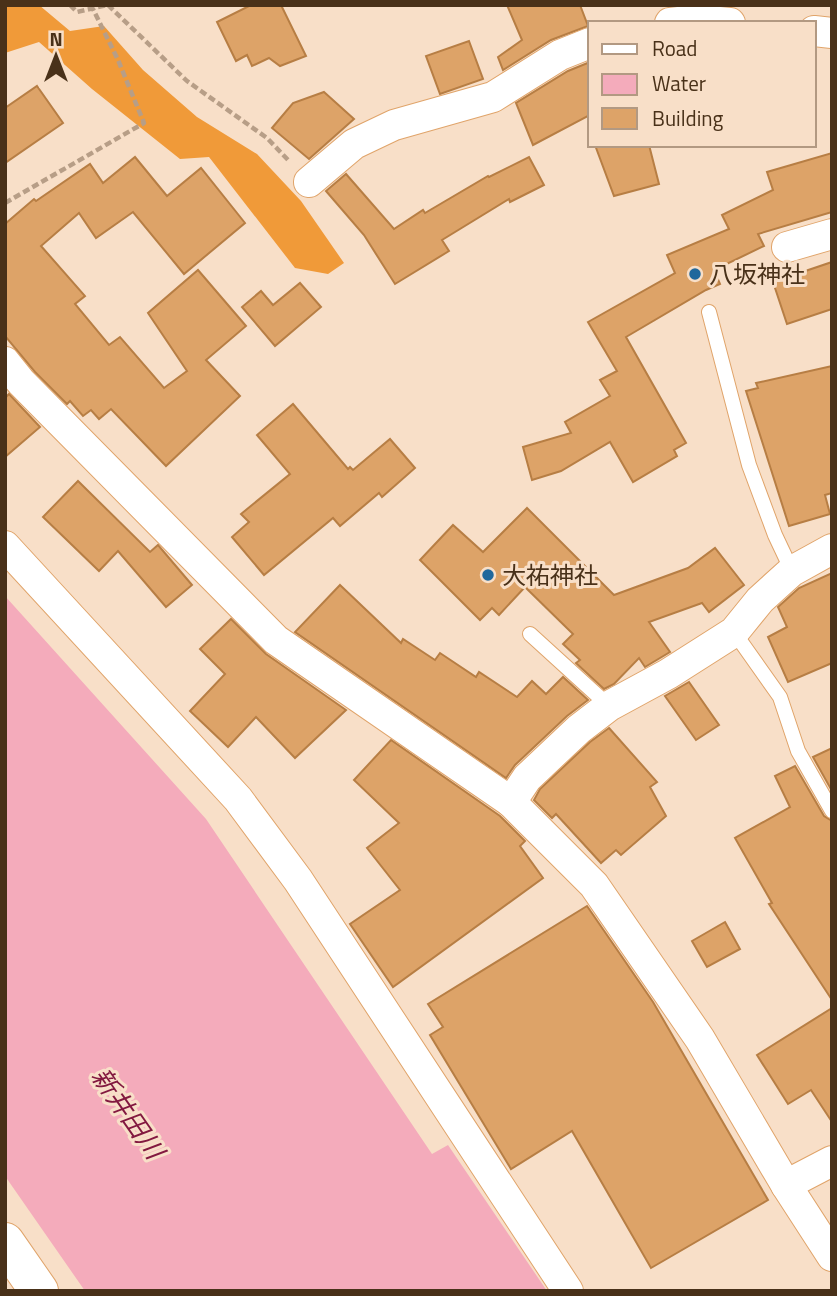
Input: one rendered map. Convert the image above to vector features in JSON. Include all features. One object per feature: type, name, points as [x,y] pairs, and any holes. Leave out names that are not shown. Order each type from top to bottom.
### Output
[{"type":"street","points":[[687,16],[718,21]]},
{"type":"street","points":[[309,182],[354,144],[374,134],[394,125],[493,97],[560,55],[588,44]]},
{"type":"street","points":[[787,247],[832,234]]},
{"type":"street","points":[[5,362],[21,382],[276,640],[511,803],[594,885],[700,1039],[786,1185],[832,1256]]},
{"type":"street","points":[[5,546],[238,799],[298,880],[568,1291]]},
{"type":"street","points":[[511,803],[527,778],[579,729],[609,706],[668,674],[734,632],[760,600],[792,571],[832,549]]},
{"type":"street","points":[[786,1185],[832,1161]]},
{"type":"street","points":[[5,1242],[38,1291]]},
{"type":"lane","points":[[709,312],[749,465],[775,535],[792,571]]},
{"type":"lane","points":[[734,632],[780,697],[799,751],[832,811]]},
{"type":"lane","points":[[530,634],[609,706]]},
{"type":"path","points":[[70,5],[78,12],[108,5],[187,81],[267,138],[309,182]]},
{"type":"path","points":[[5,203],[144,123],[93,9]]},
{"type":"shaded area","points":[[5,5],[39,5],[70,31],[104,26],[143,70],[197,117],[257,154],[301,201],[344,263],[328,274],[295,268],[209,157],[180,159],[92,89],[39,42],[5,53]]},
{"type":"water","name":"新井田川","points":[[5,596],[206,819],[432,1154],[448,1145],[547,1291],[85,1291],[5,1176]]},
{"type":"building","points":[[251,5],[281,5],[306,56],[280,66],[269,58],[252,66],[247,55],[236,61],[217,22]]},
{"type":"building","points":[[507,5],[580,5],[588,26],[551,40],[503,70],[498,57],[522,40]]},
{"type":"building","points":[[469,41],[483,79],[440,94],[426,56]]},
{"type":"building","points":[[588,63],[588,116],[533,145],[516,103],[568,71]]},
{"type":"building","points":[[37,86],[63,123],[5,163],[5,108]]},
{"type":"building","points":[[324,92],[354,119],[309,159],[272,128],[293,103]]},
{"type":"building","points":[[596,147],[650,147],[659,184],[614,196]]},
{"type":"building","points":[[832,153],[832,212],[758,234],[764,246],[714,270],[720,284],[626,337],[686,443],[674,450],[677,456],[633,482],[610,442],[561,471],[532,480],[523,447],[571,433],[565,422],[610,396],[600,380],[617,371],[588,322],[675,273],[667,255],[729,229],[722,215],[773,190],[767,172]]},
{"type":"building","points":[[135,157],[167,196],[201,168],[245,223],[184,274],[133,212],[96,238],[79,213],[41,246],[85,296],[75,304],[109,345],[120,337],[164,388],[187,371],[148,313],[198,270],[246,326],[206,360],[240,396],[166,466],[111,409],[99,419],[91,410],[83,416],[70,401],[67,404],[5,336],[5,224],[34,199],[36,201],[90,164],[103,183]]},
{"type":"building","points":[[529,157],[544,185],[510,202],[509,199],[442,240],[449,251],[395,284],[364,235],[326,191],[346,174],[394,229],[423,210],[425,213],[488,176]]},
{"type":"building","points":[[832,262],[832,309],[787,324],[773,282]]},
{"type":"building","points":[[300,283],[321,307],[275,346],[242,307],[261,291],[273,305]]},
{"type":"building","points":[[832,366],[832,493],[825,495],[830,514],[789,526],[746,391],[758,388],[756,383]]},
{"type":"building","points":[[9,394],[40,427],[5,457],[5,398]]},
{"type":"building","points":[[293,404],[348,469],[350,467],[353,470],[390,439],[415,468],[382,497],[379,493],[340,526],[333,518],[264,575],[232,537],[249,522],[241,514],[290,474],[257,435]]},
{"type":"building","points":[[78,481],[150,552],[158,545],[192,585],[166,607],[118,551],[99,571],[43,517]]},
{"type":"building","points":[[527,508],[614,595],[688,568],[715,548],[744,585],[709,612],[702,603],[649,622],[670,652],[645,667],[639,658],[614,684],[604,689],[576,663],[580,660],[563,644],[573,634],[525,587],[499,615],[492,608],[480,620],[420,560],[453,525],[483,552]]},
{"type":"building","points":[[832,573],[832,663],[788,682],[768,637],[787,627],[778,607],[799,588]]},
{"type":"building","points":[[340,585],[401,643],[403,639],[435,660],[440,653],[476,677],[479,672],[517,697],[532,681],[546,694],[563,677],[588,700],[515,765],[506,778],[295,632]]},
{"type":"building","points":[[231,619],[266,654],[346,710],[295,758],[256,717],[228,747],[190,711],[225,674],[200,649]]},
{"type":"building","points":[[689,682],[719,725],[696,740],[665,696]]},
{"type":"building","points":[[609,728],[657,782],[650,787],[666,816],[621,855],[616,850],[601,863],[556,814],[552,818],[534,800],[540,789]]},
{"type":"building","points":[[391,740],[500,816],[525,841],[520,846],[543,878],[393,987],[350,924],[400,890],[367,848],[399,823],[354,780]]},
{"type":"building","points":[[832,748],[832,791],[813,757]]},
{"type":"building","points":[[795,766],[824,816],[832,821],[832,1000],[769,904],[772,903],[735,838],[790,807],[775,776]]},
{"type":"building","points":[[587,906],[653,1002],[768,1200],[651,1268],[572,1131],[511,1169],[430,1035],[443,1027],[428,1004]]},
{"type":"building","points":[[725,922],[740,949],[707,967],[692,941]]},
{"type":"building","points":[[832,1008],[832,1122],[811,1090],[788,1104],[757,1055]]},
{"type":"place","name":"八坂神社","points":[[695,274]]},
{"type":"place","name":"大祐神社","points":[[488,575]]}]
